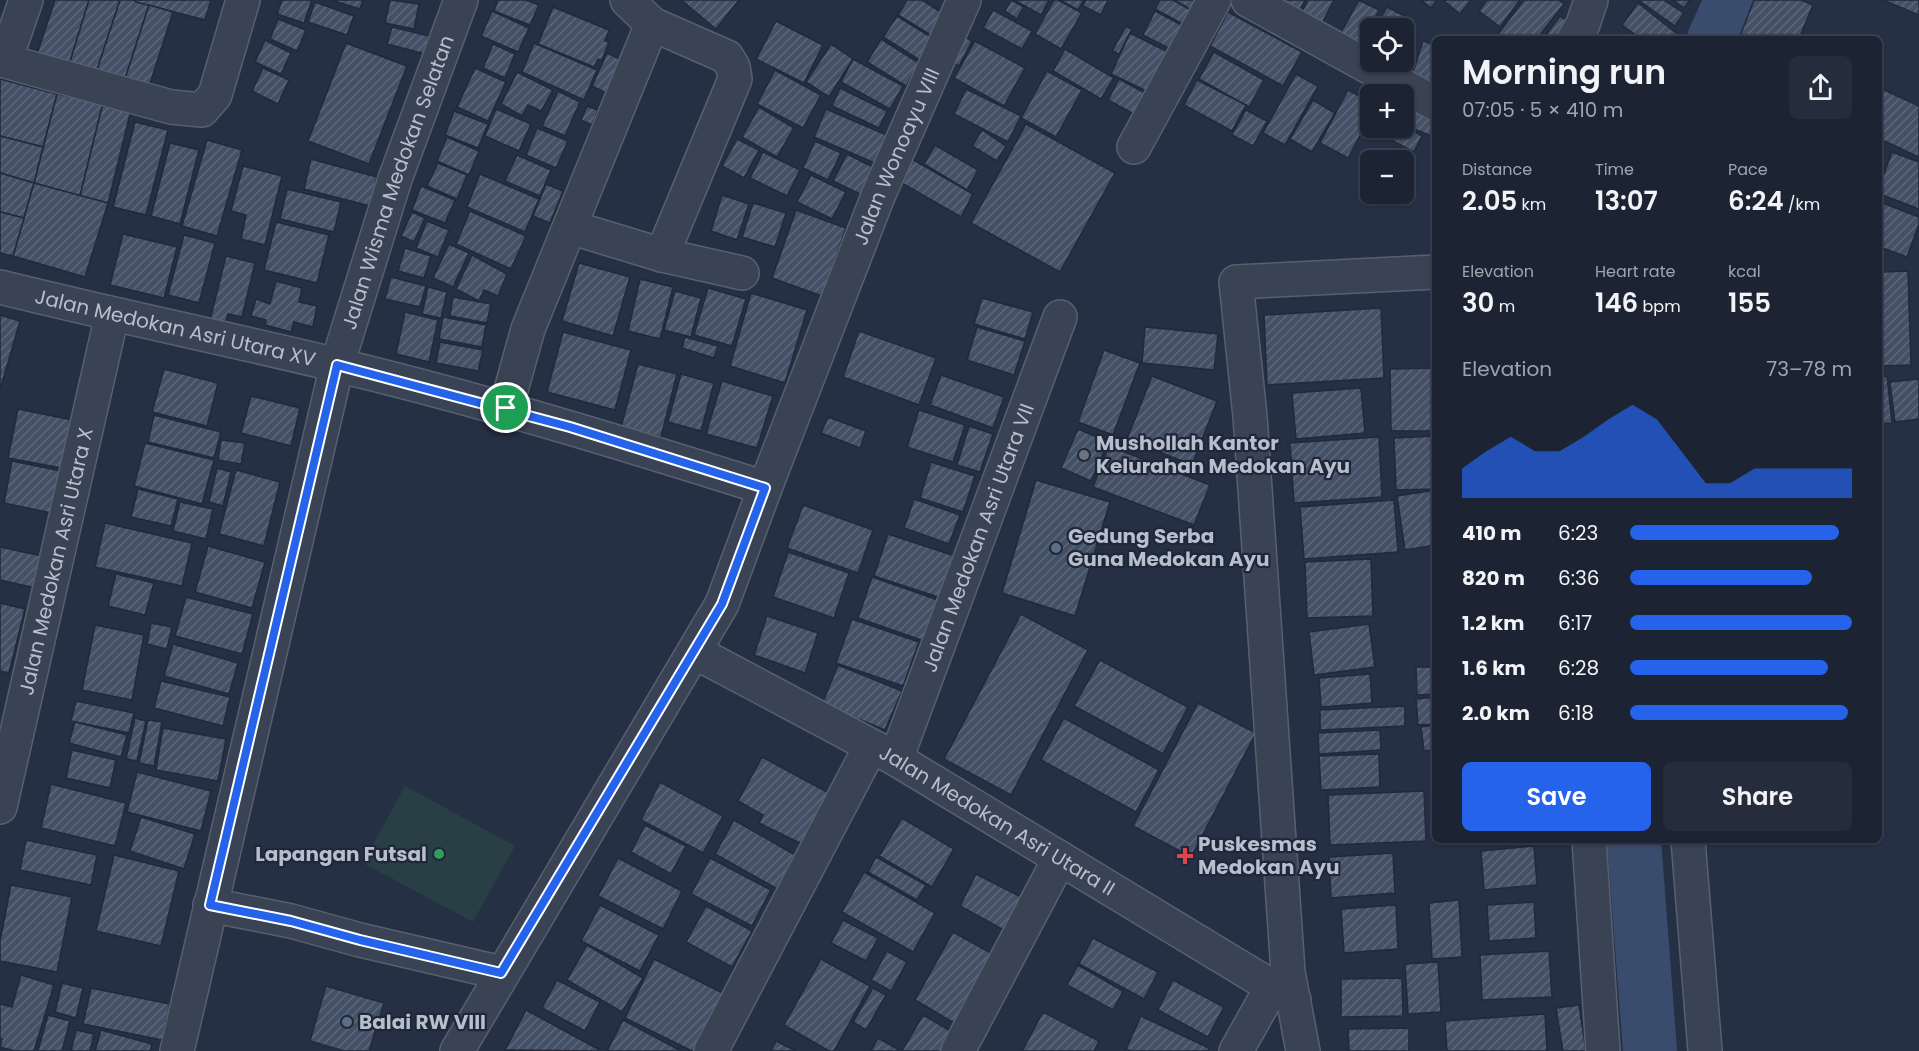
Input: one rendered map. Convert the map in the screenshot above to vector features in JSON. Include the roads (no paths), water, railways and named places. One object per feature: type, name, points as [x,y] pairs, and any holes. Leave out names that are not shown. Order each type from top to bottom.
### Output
[{"type":"street","points":[[26,0],[3,60],[171,106],[202,110],[214,94],[243,0]]},
{"type":"street","name":"Jalan Wisma Medokan Selatan","points":[[177,1051],[337,365],[395,179],[461,0]]},
{"type":"street","points":[[627,0],[652,24],[727,57],[734,67],[735,79],[662,255]]},
{"type":"street","name":"Jalan Wonoayu VIII","points":[[457,1051],[501,973],[722,604],[878,196],[964,0]]},
{"type":"street","points":[[1134,147],[1214,0]]},
{"type":"street","points":[[1248,0],[1432,102]]},
{"type":"street","points":[[1576,36],[1583,24],[1590,0]]},
{"type":"street","points":[[506,408],[528,329],[652,24]]},
{"type":"street","points":[[570,227],[662,255],[742,273]]},
{"type":"street","points":[[1303,1051],[1285,986],[1250,416],[1236,282],[1432,272]]},
{"type":"street","name":"Jalan Medokan Asri Utara XV","points":[[0,287],[112,315],[337,365],[506,408],[765,488]]},
{"type":"street","name":"Jalan Medokan Asri Utara X","points":[[0,807],[112,315]]},
{"type":"street","name":"Jalan Medokan Asri Utara VII","points":[[711,1051],[884,752],[1060,317]]},
{"type":"street","name":"Jalan Medokan Asri Utara II","points":[[695,652],[884,752],[1059,858],[1285,986]]},
{"type":"street","points":[[1589,843],[1603,1051]]},
{"type":"street","points":[[1688,843],[1705,1051]]},
{"type":"street","points":[[958,1051],[1059,858]]},
{"type":"street","points":[[210,905],[291,921],[360,940],[501,973]]},
{"type":"street","points":[[1236,1051],[1285,986]]},
{"type":"waterway","points":[[1715,36],[1732,0]]},
{"type":"waterway","points":[[1634,843],[1650,1051]]},
{"type":"place","name":"Mushollah Kantor Kelurahan Medokan Ayu","points":[[1084,455]]},
{"type":"place","name":"Gedung Serba Guna Medokan Ayu","points":[[1056,548]]},
{"type":"place","name":"Lapangan Futsal","points":[[439,854]]},
{"type":"place","name":"Puskesmas Medokan Ayu","points":[[1185,856]]},
{"type":"place","name":"Balai RW VIII","points":[[347,1022]]}]
